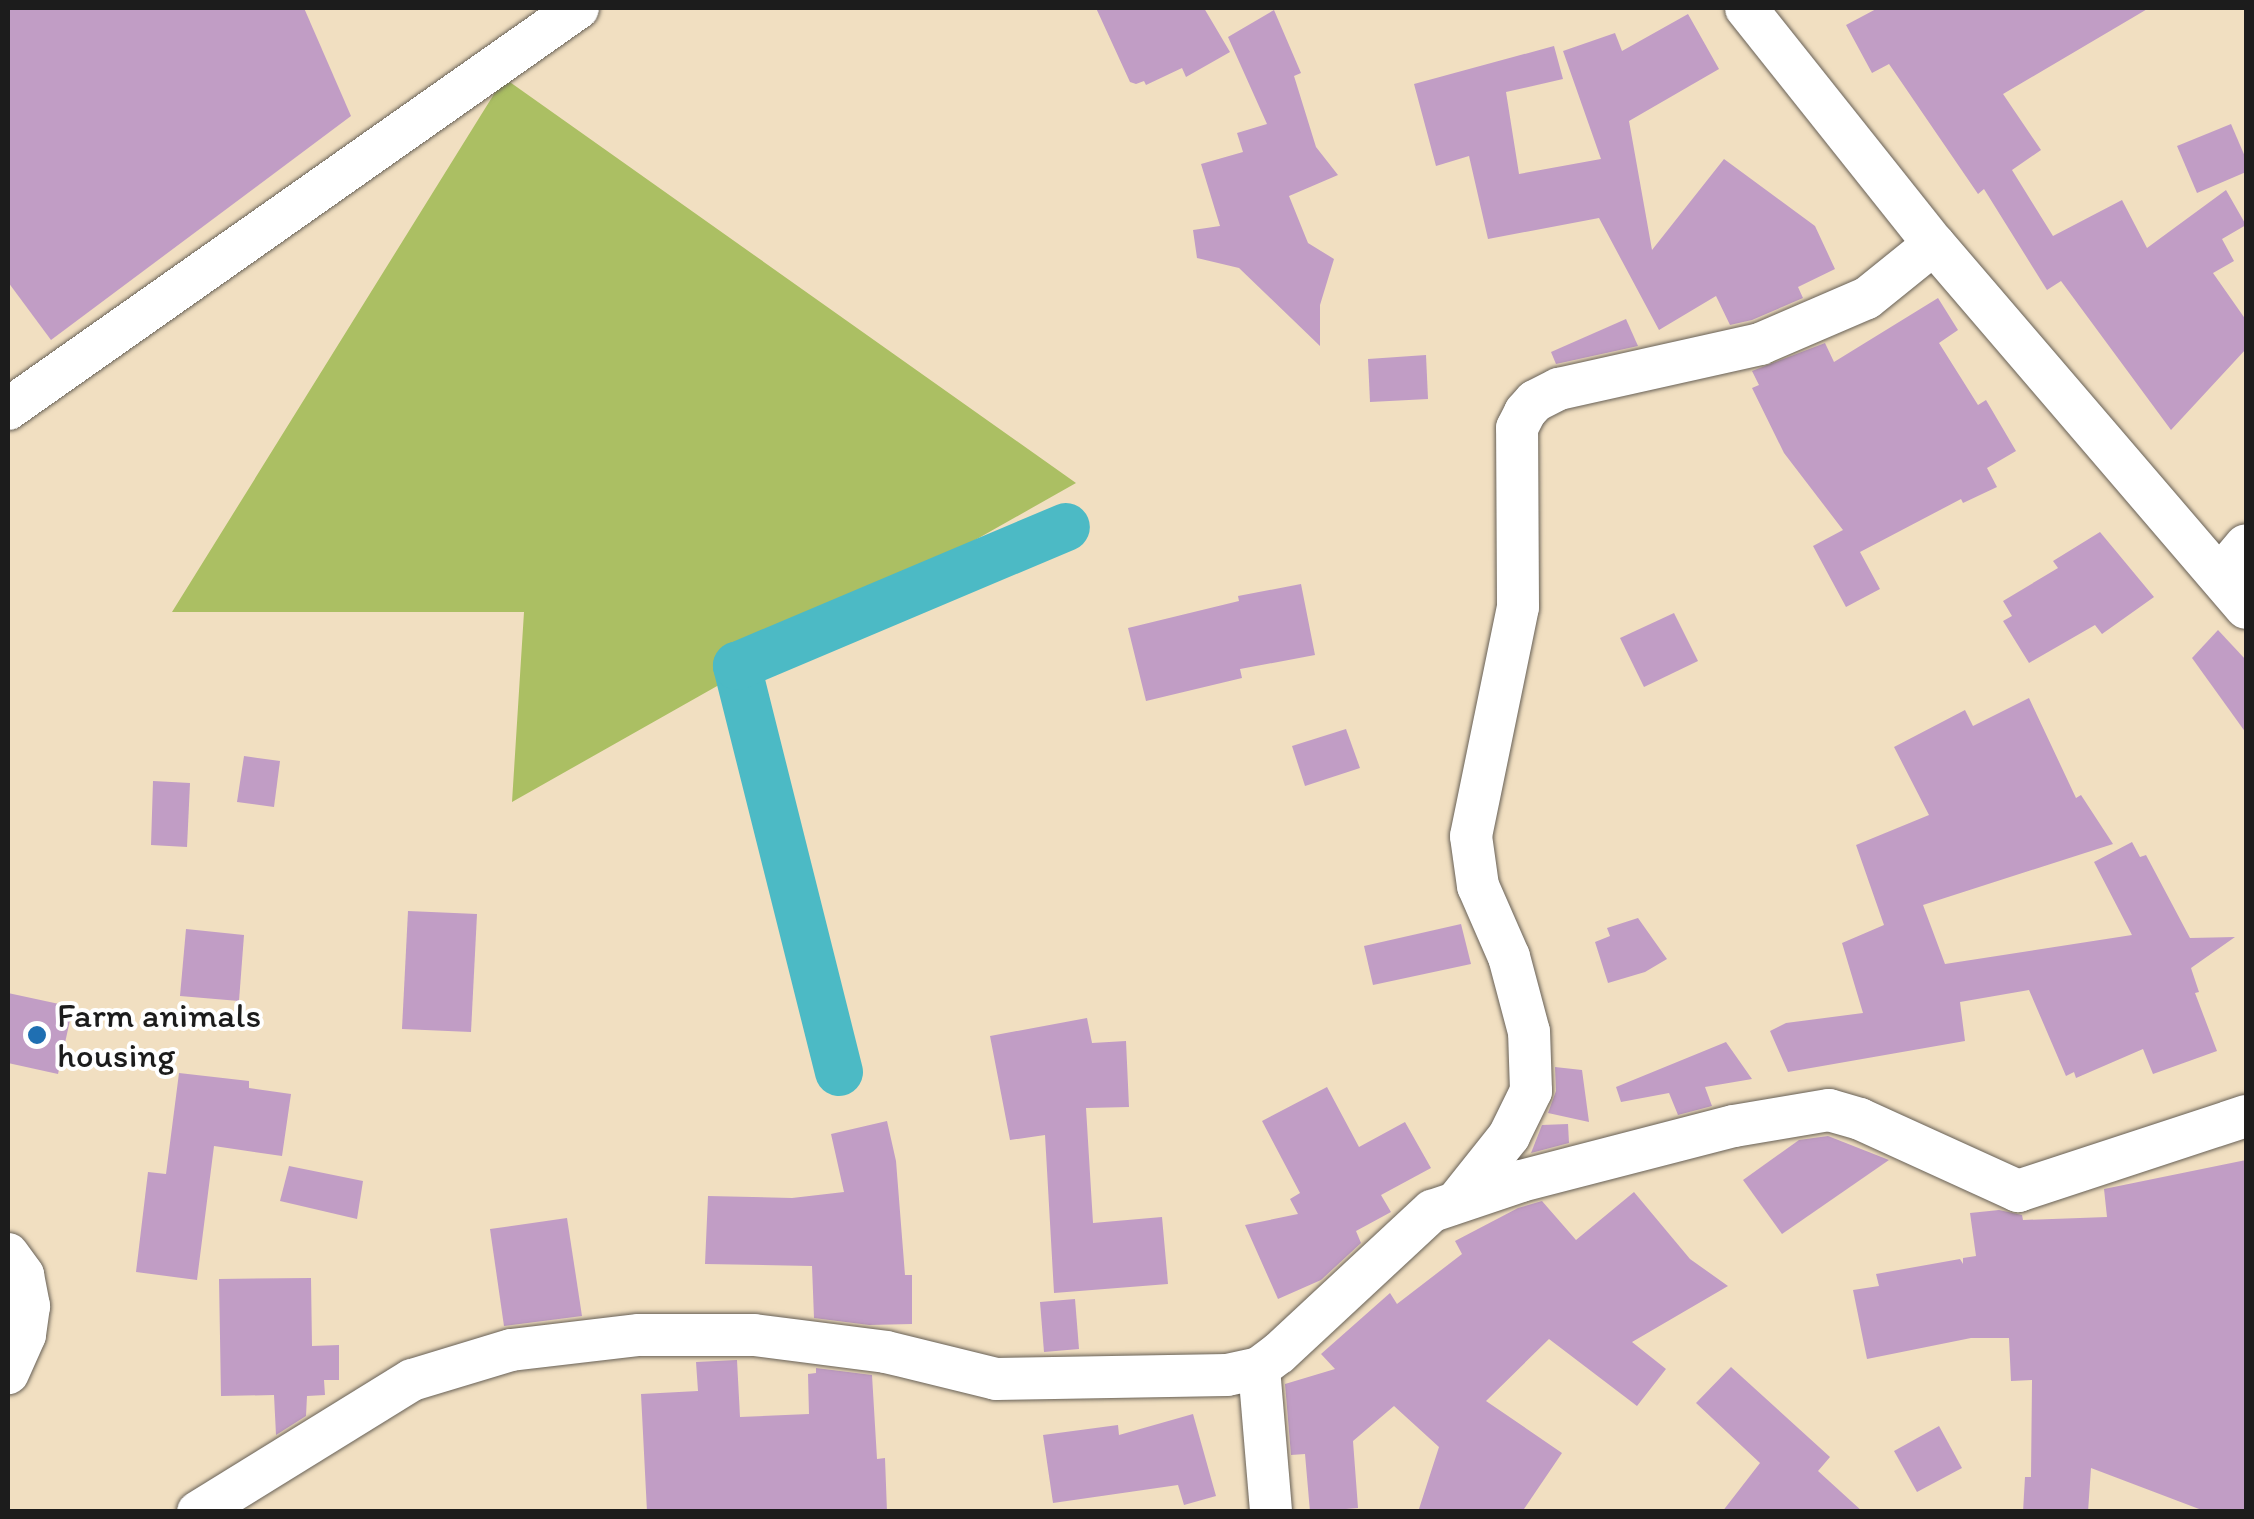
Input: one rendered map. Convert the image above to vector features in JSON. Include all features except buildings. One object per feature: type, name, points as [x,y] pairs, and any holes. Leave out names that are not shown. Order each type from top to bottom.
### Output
[{"type":"street","points":[[8,409],[578,8]]},
{"type":"street","points":[[1746,8],[1934,244],[2238,576]]},
{"type":"street","points":[[1458,1200],[1509,1136],[1532,1092],[1528,1032],[1509,957],[1478,886],[1472,836],[1518,607],[1517,428],[1535,401],[1559,389],[1760,344],[1867,298],[1934,244]]},
{"type":"street","points":[[198,1512],[412,1380],[466,1361],[527,1348],[639,1335],[754,1334],[886,1352],[996,1379],[1227,1375],[1259,1368],[1432,1211],[1458,1200],[1734,1126],[1828,1110],[1860,1119],[2018,1191],[2246,1116]]},
{"type":"street","points":[[8,1254],[22,1275],[29,1306],[25,1335],[8,1373]]},
{"type":"street","points":[[1259,1368],[1271,1512]]},
{"type":"green space","points":[[504,78],[1076,483],[512,802],[524,612],[172,612]]},
{"type":"waterway","points":[[839,1072],[737,666],[1066,527]]},
{"type":"place","name":"Farm animals housing","points":[[37,1035]]}]
